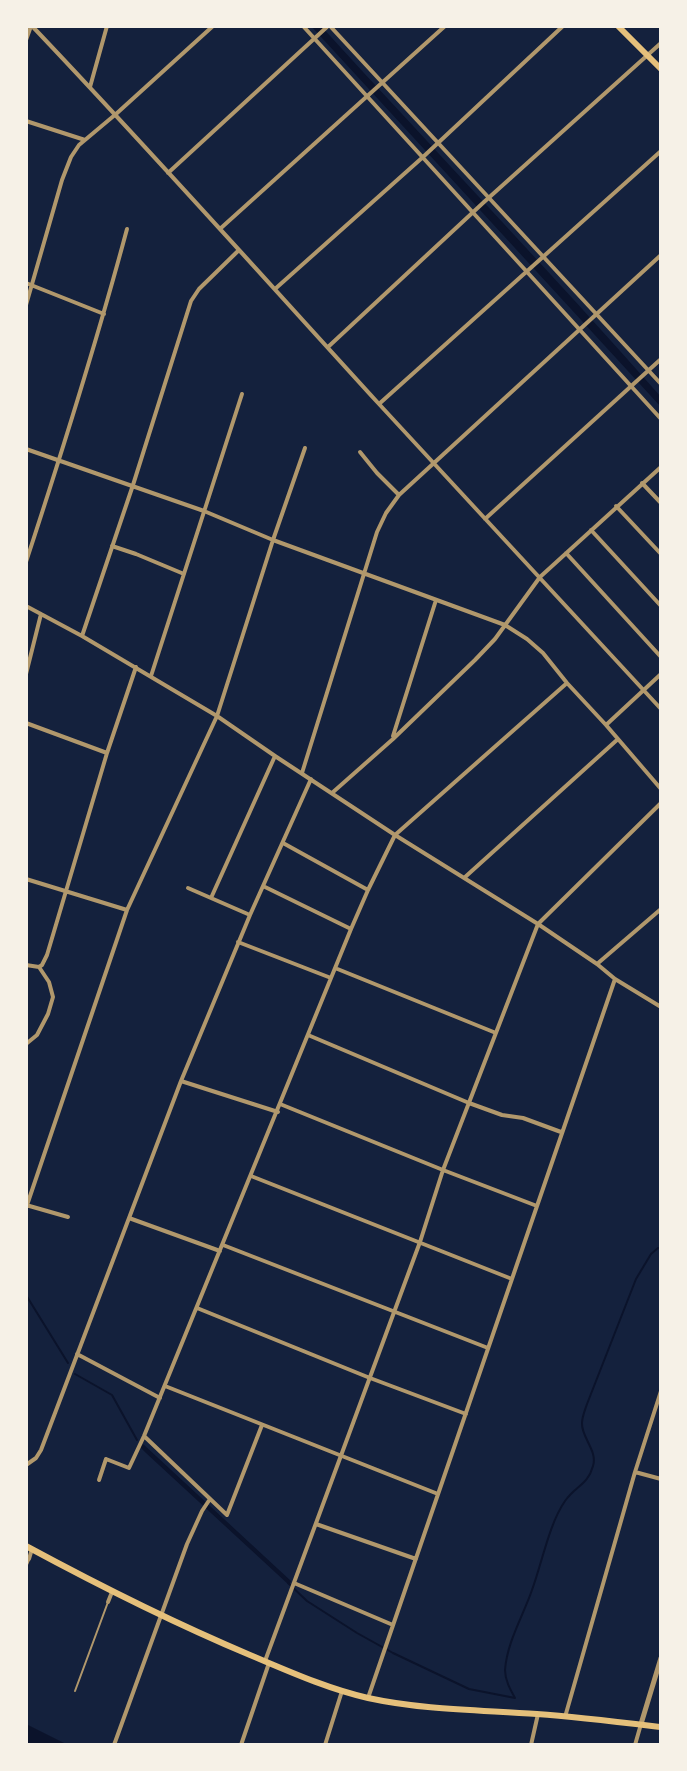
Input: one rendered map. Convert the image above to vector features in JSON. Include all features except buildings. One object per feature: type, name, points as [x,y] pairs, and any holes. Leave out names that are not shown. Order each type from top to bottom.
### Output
[{"type":"main road","points":[[618,26],[661,69]]},
{"type":"main road","points":[[29,1548],[162,1616],[267,1662],[342,1691],[368,1698],[468,1710],[538,1714],[661,1727]]},
{"type":"street","points":[[26,40],[31,26],[116,114],[168,173],[221,228],[661,709]]},
{"type":"street","points":[[90,87],[107,26]]},
{"type":"street","points":[[26,305],[62,180],[79,145],[213,26]]},
{"type":"street","points":[[303,26],[316,37],[367,98],[425,155],[527,273],[661,419]]},
{"type":"street","points":[[221,228],[367,98],[444,26]]},
{"type":"street","points":[[275,289],[425,155],[563,26]]},
{"type":"street","points":[[168,173],[328,27],[380,85],[489,198],[542,258],[596,313],[647,372],[661,384]]},
{"type":"street","points":[[328,347],[484,202],[661,43]]},
{"type":"street","points":[[26,121],[85,140]]},
{"type":"street","points":[[380,404],[661,151]]},
{"type":"street","points":[[26,562],[60,460],[104,314],[127,229]]},
{"type":"street","points":[[82,636],[192,301],[199,289],[240,250]]},
{"type":"street","points":[[302,774],[377,532],[386,513],[399,495],[434,462],[661,255]]},
{"type":"street","points":[[26,283],[104,314]]},
{"type":"street","points":[[486,519],[661,359]]},
{"type":"street","points":[[151,676],[242,394]]},
{"type":"street","points":[[68,1216],[27,1206],[128,910],[217,716],[304,448]]},
{"type":"street","points":[[26,449],[204,511],[273,540],[505,625],[527,639],[543,653],[661,789]]},
{"type":"street","points":[[360,452],[377,473],[399,495]]},
{"type":"street","points":[[332,793],[475,660],[505,625],[540,577],[661,467]]},
{"type":"street","points":[[642,483],[661,503]]},
{"type":"street","points":[[616,506],[661,554]]},
{"type":"street","points":[[591,530],[661,606]]},
{"type":"street","points":[[112,546],[184,574]]},
{"type":"street","points":[[566,553],[661,657]]},
{"type":"street","points":[[393,738],[436,600]]},
{"type":"street","points":[[26,606],[82,636],[217,716],[395,835],[538,924],[597,964],[615,979],[660,1006]]},
{"type":"street","points":[[26,674],[41,614]]},
{"type":"street","points":[[39,967],[47,955],[107,753],[136,668]]},
{"type":"street","points":[[606,725],[661,674]]},
{"type":"street","points":[[98,1480],[106,1459],[129,1468],[144,1436],[278,1112],[351,929],[395,835],[567,682]]},
{"type":"street","points":[[26,723],[107,753]]},
{"type":"street","points":[[464,878],[618,739]]},
{"type":"street","points":[[211,898],[275,756]]},
{"type":"street","points":[[26,1465],[36,1458],[41,1450],[181,1080],[238,942],[311,779]]},
{"type":"street","points":[[241,1745],[289,1598],[420,1242],[443,1170],[538,924],[661,803]]},
{"type":"street","points":[[283,843],[368,890]]},
{"type":"street","points":[[26,879],[128,910]]},
{"type":"street","points":[[263,886],[351,929]]},
{"type":"street","points":[[188,888],[250,915]]},
{"type":"street","points":[[597,964],[661,909]]},
{"type":"street","points":[[238,942],[331,978]]},
{"type":"street","points":[[26,965],[39,967],[49,982],[54,997],[38,1035],[26,1044]]},
{"type":"street","points":[[335,968],[496,1034]]},
{"type":"street","points":[[368,1698],[615,979]]},
{"type":"street","points":[[308,1035],[502,1115],[523,1118],[561,1132]]},
{"type":"street","points":[[181,1080],[278,1112]]},
{"type":"street","points":[[280,1104],[537,1206]]},
{"type":"street","points":[[251,1176],[512,1279]]},
{"type":"street","points":[[129,1218],[220,1251]]},
{"type":"street","points":[[222,1246],[488,1348]]},
{"type":"street","points":[[197,1308],[370,1378],[466,1414]]},
{"type":"street","points":[[77,1354],[160,1398]]},
{"type":"street","points":[[165,1386],[438,1494]]},
{"type":"street","points":[[565,1717],[635,1472],[661,1391]]},
{"type":"street","points":[[144,1436],[209,1500],[227,1515],[262,1425]]},
{"type":"street","points":[[635,1472],[661,1479]]},
{"type":"street","points":[[114,1745],[187,1544],[203,1508],[209,1500]]},
{"type":"street","points":[[316,1524],[416,1559]]},
{"type":"street","points":[[29,1548],[29,1559]]},
{"type":"street","points":[[294,1584],[393,1625]]},
{"type":"street","points":[[108,1602],[112,1592]]},
{"type":"street","points":[[635,1745],[661,1658]]},
{"type":"street","points":[[325,1745],[342,1691]]},
{"type":"street","points":[[531,1745],[538,1714]]},
{"type":"lane","points":[[26,1567],[29,1559]]},
{"type":"lane","points":[[74,1691],[108,1602]]},
{"type":"water","points":[[311,26],[321,26],[534,257],[661,397],[661,407]]},
{"type":"water","points":[[143,1444],[291,1581],[289,1585],[146,1453],[140,1447]]},
{"type":"water","points":[[26,1724],[68,1745],[26,1745]]},
{"type":"waterway","points":[[515,1698],[505,1674],[509,1649],[532,1590],[559,1510],[591,1472],[594,1460],[582,1428],[584,1414],[636,1279],[651,1254],[658,1248]]},
{"type":"waterway","points":[[26,1295],[68,1363]]},
{"type":"waterway","points":[[75,1374],[112,1395],[137,1440]]},
{"type":"waterway","points":[[288,1583],[307,1601],[357,1633],[393,1653],[469,1689],[515,1698]]}]
